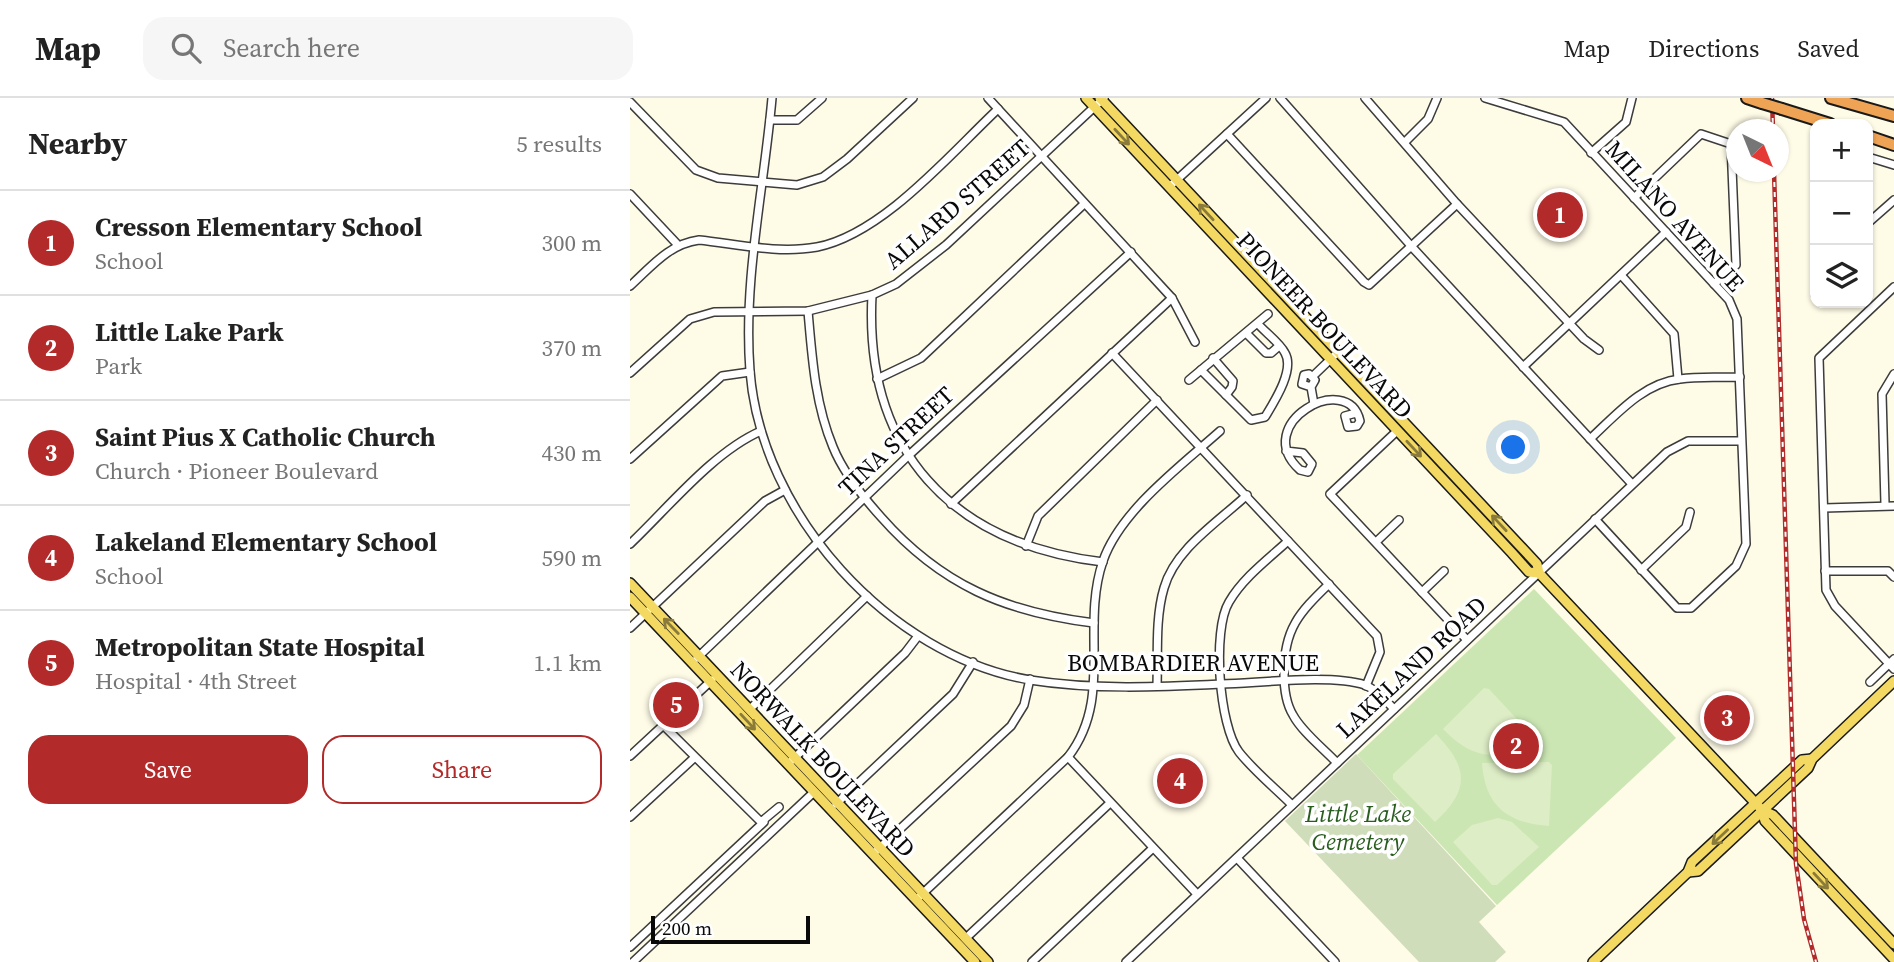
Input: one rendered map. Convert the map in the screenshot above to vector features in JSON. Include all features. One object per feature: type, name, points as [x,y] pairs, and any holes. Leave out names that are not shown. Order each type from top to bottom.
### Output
[{"type":"highway","points":[[1747,98],[1814,119]]},
{"type":"highway","points":[[1831,98],[1894,116]]},
{"type":"highway","points":[[1873,138],[1894,145]]},
{"type":"main road","name":"PIONEER BOULEVARD","points":[[1086,98],[1100,101],[1177,180],[1397,431],[1529,572],[1539,573]]},
{"type":"main road","name":"PIONEER BOULEVARD","points":[[1100,101],[1169,187],[1537,564],[1539,573],[1759,807],[1773,816],[1894,944]]},
{"type":"main road","name":"NORWALK BOULEVARD","points":[[630,583],[649,611]]},
{"type":"main road","name":"NORWALK BOULEVARD","points":[[630,597],[649,611],[714,678],[877,851],[975,962]]},
{"type":"main road","name":"NORWALK BOULEVARD","points":[[714,678],[750,709],[814,792],[834,806]]},
{"type":"main road","points":[[1593,962],[1688,872],[1698,871],[1759,807],[1808,768],[1812,759],[1894,681]]},
{"type":"main road","name":"PIONEER BOULEVARD","points":[[1759,807],[1765,821],[1894,959]]},
{"type":"main road","name":"NORWALK BOULEVARD","points":[[919,897],[966,938],[988,962]]},
{"type":"street","name":"BOMBARDIER AVENUE","points":[[772,98],[748,314],[750,372],[761,431],[785,490],[817,541],[867,596],[918,636],[973,662],[1030,680],[1157,686],[1346,681],[1366,686]]},
{"type":"street","points":[[770,120],[797,120],[822,98]]},
{"type":"street","points":[[631,100],[695,170],[718,178],[797,185],[822,177],[847,159],[913,98]]},
{"type":"street","points":[[988,98],[1172,298],[1195,342]]},
{"type":"street","points":[[1169,187],[1266,98]]},
{"type":"street","points":[[1280,98],[1412,247],[1632,484]]},
{"type":"street","points":[[1365,98],[1457,204],[1599,350]]},
{"type":"street","points":[[1405,142],[1428,119],[1437,98]]},
{"type":"street","name":"MILANO AVENUE","points":[[1485,98],[1563,122],[1729,300],[1737,319],[1746,544],[1743,556],[1691,608],[1684,609],[1677,608],[1641,570]]},
{"type":"street","points":[[1591,153],[1626,122],[1632,98]]},
{"type":"street","name":"ALLARD STREET","points":[[630,373],[690,319],[714,312],[748,314],[808,311],[872,295],[896,284],[920,267],[1100,101]]},
{"type":"street","points":[[630,286],[677,244],[699,240],[784,250],[817,247],[846,237],[874,223],[998,109]]},
{"type":"street","points":[[1227,134],[1369,285],[1457,204]]},
{"type":"street","points":[[1634,198],[1701,134],[1731,144],[1736,265],[1714,284]]},
{"type":"street","points":[[1873,159],[1894,165]]},
{"type":"street","points":[[630,194],[677,244]]},
{"type":"street","points":[[1873,219],[1894,200]]},
{"type":"street","points":[[877,379],[904,369],[920,358],[1084,204]]},
{"type":"street","points":[[1523,367],[1666,232]]},
{"type":"street","name":"TINA STREET","points":[[696,659],[817,541],[1130,252]]},
{"type":"street","points":[[1621,275],[1674,334],[1678,379]]},
{"type":"street","points":[[1870,682],[1892,664],[1835,606],[1826,590],[1819,358],[1893,289]]},
{"type":"street","points":[[872,295],[872,353],[877,379],[887,413],[908,456],[951,504],[992,531],[1060,556],[1103,562]]},
{"type":"street","points":[[951,504],[1172,298]]},
{"type":"street","points":[[808,311],[818,401],[834,449],[864,498],[908,548],[956,582],[1013,608],[1049,618],[1094,623]]},
{"type":"street","points":[[1189,380],[1268,314]]},
{"type":"street","points":[[1200,370],[1251,420],[1261,420],[1268,412],[1287,372],[1286,354],[1258,324]]},
{"type":"street","points":[[1247,334],[1266,353],[1271,353],[1279,346]]},
{"type":"street","points":[[1112,353],[1377,636],[1381,645],[1366,686],[1378,692],[1394,709]]},
{"type":"street","points":[[1314,404],[1311,387],[1314,376],[1334,356]]},
{"type":"street","points":[[1213,358],[1233,381],[1233,387],[1226,396]]},
{"type":"street","points":[[630,459],[722,376],[750,372]]},
{"type":"street","points":[[1287,372],[1301,379],[1302,384],[1311,387]]},
{"type":"street","points":[[1824,508],[1890,505],[1882,394],[1894,374]]},
{"type":"street","points":[[1301,379],[1304,375],[1314,376]]},
{"type":"street","points":[[1590,439],[1645,391],[1678,379],[1740,377]]},
{"type":"street","points":[[1026,545],[1038,516],[1157,400]]},
{"type":"street","points":[[1286,451],[1284,442],[1291,425],[1314,404],[1338,400],[1356,413]]},
{"type":"street","points":[[630,544],[723,454],[740,440],[761,431]]},
{"type":"street","points":[[919,897],[1068,757],[1090,719],[1094,623],[1103,562],[1116,535],[1136,509],[1220,431]]},
{"type":"street","points":[[1397,431],[1330,494],[1467,640]]},
{"type":"street","name":"LAKELAND ROAD","points":[[1126,962],[1632,484],[1677,445],[1688,441],[1741,441]]},
{"type":"street","points":[[630,628],[765,501],[785,490]]},
{"type":"street","points":[[1157,686],[1161,602],[1169,575],[1184,552],[1247,495]]},
{"type":"street","points":[[1595,519],[1641,570],[1686,527],[1690,512]]},
{"type":"street","points":[[1376,542],[1399,520]]},
{"type":"street","points":[[1288,541],[1241,583],[1226,605],[1221,633],[1221,684],[1223,715],[1234,744],[1292,805]]},
{"type":"street","points":[[1422,592],[1444,571]]},
{"type":"street","points":[[1825,571],[1888,571],[1894,577]]},
{"type":"street","points":[[1329,584],[1302,610],[1291,628],[1284,650],[1284,682],[1293,717],[1337,763]]},
{"type":"street","points":[[750,709],[867,596]]},
{"type":"street","points":[[792,761],[905,653],[918,636]]},
{"type":"street","points":[[834,806],[953,694],[973,662]]},
{"type":"street","points":[[630,756],[714,678]]},
{"type":"street","points":[[877,851],[1011,726],[1024,705],[1030,680]]},
{"type":"street","points":[[663,725],[694,758],[704,763],[758,820],[764,822]]},
{"type":"street","points":[[1068,757],[1197,894]]},
{"type":"street","points":[[630,817],[694,758]]},
{"type":"street","points":[[633,962],[814,792]]},
{"type":"street","points":[[966,938],[1110,803]]},
{"type":"street","points":[[630,947],[779,807]]},
{"type":"street","points":[[1032,962],[1153,848]]},
{"type":"street","points":[[1237,858],[1335,962]]},
{"type":"green space","points":[[1534,589],[1676,738],[1497,905],[1357,755]]},
{"type":"green space","points":[[1484,688],[1489,689],[1531,734],[1508,751],[1497,754],[1475,752],[1464,747],[1443,729]]},
{"type":"green space","points":[[1436,734],[1455,758],[1461,779],[1455,800],[1435,822],[1393,779],[1393,774]]},
{"type":"green space","name":"Little Lake Cemetery","points":[[1356,754],[1496,906],[1479,922],[1506,952],[1495,962],[1419,962],[1285,821]]},
{"type":"green space","points":[[1549,762],[1552,765],[1549,826],[1521,821],[1501,810],[1493,801],[1484,778],[1482,763]]},
{"type":"green space","points":[[1498,818],[1512,822],[1539,847],[1497,885],[1492,885],[1453,842],[1472,825]]},
{"type":"railway","points":[[1772,98],[1773,119]]},
{"type":"railway","points":[[1774,182],[1796,864],[1804,919],[1816,962]]},
{"type":"place","name":"Cresson Elementary School","points":[[1560,215]]},
{"type":"place","name":"Metropolitan State Hospital","points":[[676,705]]},
{"type":"place","name":"Saint Pius X Catholic Church","points":[[1727,718]]},
{"type":"place","name":"Little Lake Park","points":[[1516,746]]},
{"type":"place","name":"Lakeland Elementary School","points":[[1180,781]]}]
